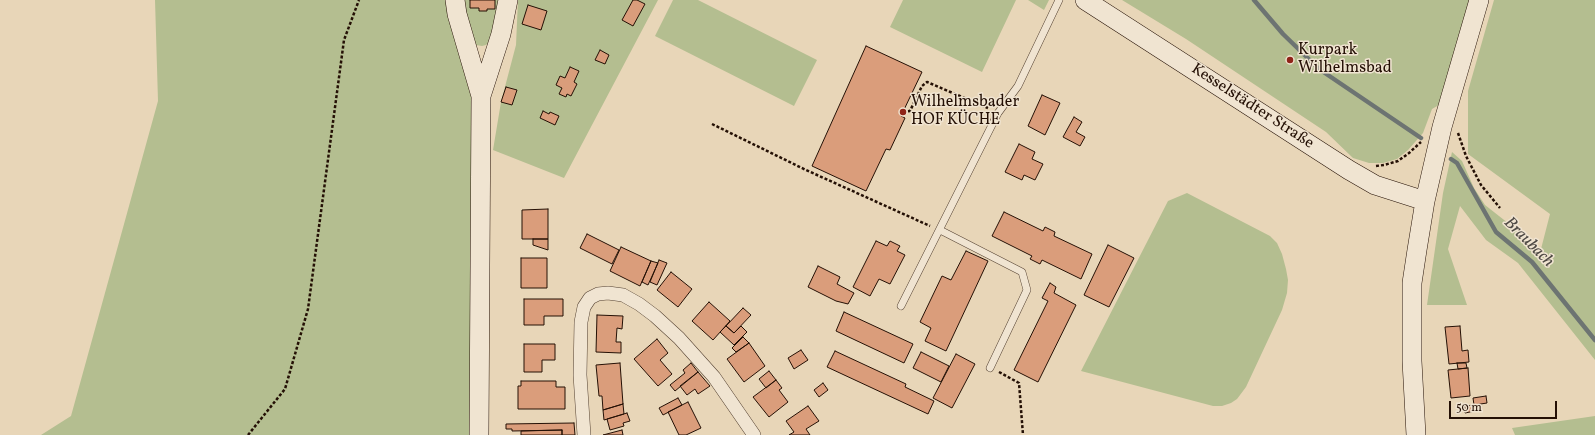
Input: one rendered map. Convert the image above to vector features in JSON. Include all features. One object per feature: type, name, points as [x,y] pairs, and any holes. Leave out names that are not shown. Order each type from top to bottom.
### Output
[{"type":"street","points":[[455,0],[457,14],[481,96],[478,435]]},
{"type":"street","points":[[481,96],[501,34],[508,0]]},
{"type":"street","name":"Kesselstädter Straße","points":[[1085,0],[1348,170],[1375,185],[1425,201]]},
{"type":"street","points":[[1416,435],[1412,361],[1412,283],[1425,201],[1442,127],[1479,0]]},
{"type":"street","points":[[584,435],[580,375],[581,322],[584,307],[590,298],[598,294],[608,293],[623,295],[639,304],[655,316],[679,338],[714,377],[754,435]]},
{"type":"lane","points":[[901,306],[998,112],[1018,86],[1059,0]]},
{"type":"lane","points":[[940,230],[1022,272],[1027,290],[990,368]]},
{"type":"path","points":[[248,435],[285,389],[308,309],[344,40],[358,0]]},
{"type":"path","points":[[904,112],[910,111],[922,86],[927,82],[998,112]]},
{"type":"path","points":[[712,124],[880,204],[940,230]]},
{"type":"path","points":[[1442,127],[1456,128],[1466,156],[1481,185],[1500,208]]},
{"type":"path","points":[[1369,166],[1384,166],[1398,161],[1423,140]]},
{"type":"path","points":[[990,368],[1019,383],[1023,435]]},
{"type":"green space","points":[[155,0],[449,0],[473,97],[471,435],[41,435],[71,416],[158,101]]},
{"type":"green space","points":[[460,0],[505,0],[493,39],[486,45],[476,45],[469,38]]},
{"type":"green space","points":[[518,0],[658,0],[564,178],[493,150],[501,102],[516,45]]},
{"type":"green space","points":[[673,0],[698,0],[817,60],[794,106],[655,36]]},
{"type":"green space","points":[[903,0],[1016,0],[982,72],[890,27]]},
{"type":"green space","points":[[1028,0],[1049,0],[1044,10]]},
{"type":"green space","points":[[1122,0],[1475,0],[1444,102],[1432,109],[1423,133],[1408,150],[1397,159],[1383,163],[1369,163],[1353,158],[1326,132],[1186,39]]},
{"type":"green space","points":[[1494,0],[1595,0],[1595,360],[1518,263],[1486,240],[1460,206],[1448,249],[1467,305],[1427,305],[1443,193],[1452,152],[1462,161],[1474,188],[1485,205],[1541,249],[1550,214],[1468,154],[1468,91]]},
{"type":"green space","points":[[1187,193],[1270,236],[1277,243],[1282,254],[1288,280],[1287,293],[1282,310],[1246,387],[1237,399],[1222,406],[1213,406],[1081,371],[1168,201]]},
{"type":"green space","points":[[1595,416],[1595,435],[1515,435],[1512,428]]},
{"type":"building","points":[[470,0],[495,0],[495,9],[479,11],[479,8],[470,8]]},
{"type":"building","points":[[633,0],[637,0],[645,4],[633,26],[622,20]]},
{"type":"building","points":[[528,5],[547,11],[541,30],[522,24]]},
{"type":"building","points":[[866,46],[922,72],[901,116],[905,118],[890,150],[886,149],[866,191],[812,166]]},
{"type":"building","points":[[600,50],[609,55],[605,64],[595,60]]},
{"type":"building","points":[[570,67],[579,71],[574,82],[577,84],[571,96],[567,94],[566,97],[559,94],[562,88],[556,85],[560,76],[565,78]]},
{"type":"building","points":[[506,87],[517,90],[512,105],[501,102]]},
{"type":"building","points":[[1042,95],[1060,103],[1045,135],[1028,126]]},
{"type":"building","points":[[543,111],[559,116],[555,125],[540,118]]},
{"type":"building","points":[[1074,117],[1082,122],[1076,132],[1085,137],[1080,146],[1063,137]]},
{"type":"building","points":[[1019,144],[1035,152],[1032,159],[1043,164],[1035,180],[1024,175],[1022,180],[1005,172]]},
{"type":"building","points":[[548,209],[548,239],[522,239],[522,210]]},
{"type":"building","points":[[1004,212],[1043,231],[1045,227],[1055,232],[1054,236],[1092,254],[1081,279],[1042,260],[1040,264],[1030,259],[1032,256],[992,236]]},
{"type":"building","points":[[587,234],[619,250],[612,264],[580,248]]},
{"type":"building","points":[[533,239],[548,239],[548,250],[533,245]]},
{"type":"building","points":[[876,241],[887,246],[890,241],[900,246],[897,251],[905,255],[890,284],[879,279],[870,296],[853,287]]},
{"type":"building","points":[[1108,245],[1134,258],[1109,307],[1084,295]]},
{"type":"building","points":[[621,247],[651,261],[640,286],[610,271]]},
{"type":"building","points":[[966,251],[988,261],[946,351],[925,341],[931,328],[920,322],[942,276],[951,280]]},
{"type":"building","points":[[521,258],[547,258],[547,288],[521,288]]},
{"type":"building","points":[[659,260],[667,263],[657,285],[650,282]]},
{"type":"building","points":[[651,261],[658,263],[648,285],[642,282]]},
{"type":"building","points":[[818,266],[840,277],[837,284],[854,293],[848,304],[836,301],[808,287]]},
{"type":"building","points":[[671,272],[692,289],[678,307],[657,290]]},
{"type":"building","points":[[1050,283],[1056,287],[1054,293],[1076,305],[1038,382],[1014,370],[1048,301],[1042,298]]},
{"type":"building","points":[[524,299],[563,299],[563,316],[544,316],[544,325],[524,325]]},
{"type":"building","points":[[709,302],[730,321],[713,340],[692,321]]},
{"type":"building","points":[[743,308],[751,315],[734,333],[726,326]]},
{"type":"building","points":[[844,312],[913,344],[904,363],[836,331]]},
{"type":"building","points":[[597,315],[623,316],[622,329],[617,328],[616,342],[621,342],[621,353],[596,352]]},
{"type":"building","points":[[726,326],[734,333],[741,326],[747,332],[734,345],[720,332]]},
{"type":"building","points":[[1460,326],[1462,351],[1468,350],[1469,362],[1449,364],[1445,327]]},
{"type":"building","points":[[743,337],[749,343],[736,352],[732,348]]},
{"type":"building","points":[[657,339],[668,353],[660,360],[672,374],[658,386],[634,359]]},
{"type":"building","points":[[749,343],[765,366],[744,382],[727,359]]},
{"type":"building","points":[[524,344],[555,344],[555,360],[542,360],[542,372],[524,372]]},
{"type":"building","points":[[801,350],[808,360],[794,369],[788,358]]},
{"type":"building","points":[[835,351],[906,384],[905,387],[934,401],[928,414],[827,367]]},
{"type":"building","points":[[921,352],[949,366],[941,382],[913,368]]},
{"type":"building","points":[[956,354],[975,364],[952,408],[933,398]]},
{"type":"building","points":[[620,363],[623,404],[603,410],[602,396],[599,396],[596,365]]},
{"type":"building","points":[[691,363],[698,372],[675,391],[670,385],[685,373],[683,370]]},
{"type":"building","points":[[1457,363],[1466,363],[1467,368],[1458,369]]},
{"type":"building","points":[[1468,368],[1470,396],[1451,398],[1448,370]]},
{"type":"building","points":[[769,371],[776,380],[766,388],[759,379]]},
{"type":"building","points":[[698,372],[710,386],[698,394],[695,389],[687,395],[680,386]]},
{"type":"building","points":[[776,380],[782,388],[779,390],[788,402],[769,417],[753,397]]},
{"type":"building","points":[[521,381],[556,381],[556,387],[565,387],[565,409],[518,409],[518,386],[521,386]]},
{"type":"building","points":[[823,383],[828,390],[819,397],[814,390]]},
{"type":"building","points":[[1486,396],[1487,403],[1474,405],[1473,398]]},
{"type":"building","points":[[678,398],[682,405],[663,415],[659,408]]},
{"type":"building","points":[[688,402],[701,428],[686,435],[679,435],[668,412]]},
{"type":"building","points":[[623,404],[624,414],[604,420],[603,410]]},
{"type":"building","points":[[1474,405],[1475,411],[1465,413],[1465,406]]},
{"type":"building","points":[[808,406],[819,421],[806,429],[810,435],[789,435],[794,432],[786,421]]},
{"type":"building","points":[[627,413],[630,421],[623,423],[624,426],[610,430],[607,419]]},
{"type":"building","points":[[574,423],[575,435],[562,435],[562,430],[512,431],[512,429],[506,429],[506,424]]},
{"type":"building","points":[[562,430],[562,435],[521,435],[521,431]]},
{"type":"building","points":[[622,430],[623,435],[603,435]]},
{"type":"waterway","name":"Braubach","points":[[1254,0],[1283,34],[1319,69],[1421,138]]},
{"type":"waterway","name":"Braubach","points":[[1451,159],[1457,163],[1496,232],[1532,262],[1595,340]]},
{"type":"place","name":"Kurpark Wilhelmsbad","points":[[1290,60]]},
{"type":"place","name":"Wilhelmsbader HOF KÜCHE","points":[[903,112]]}]
